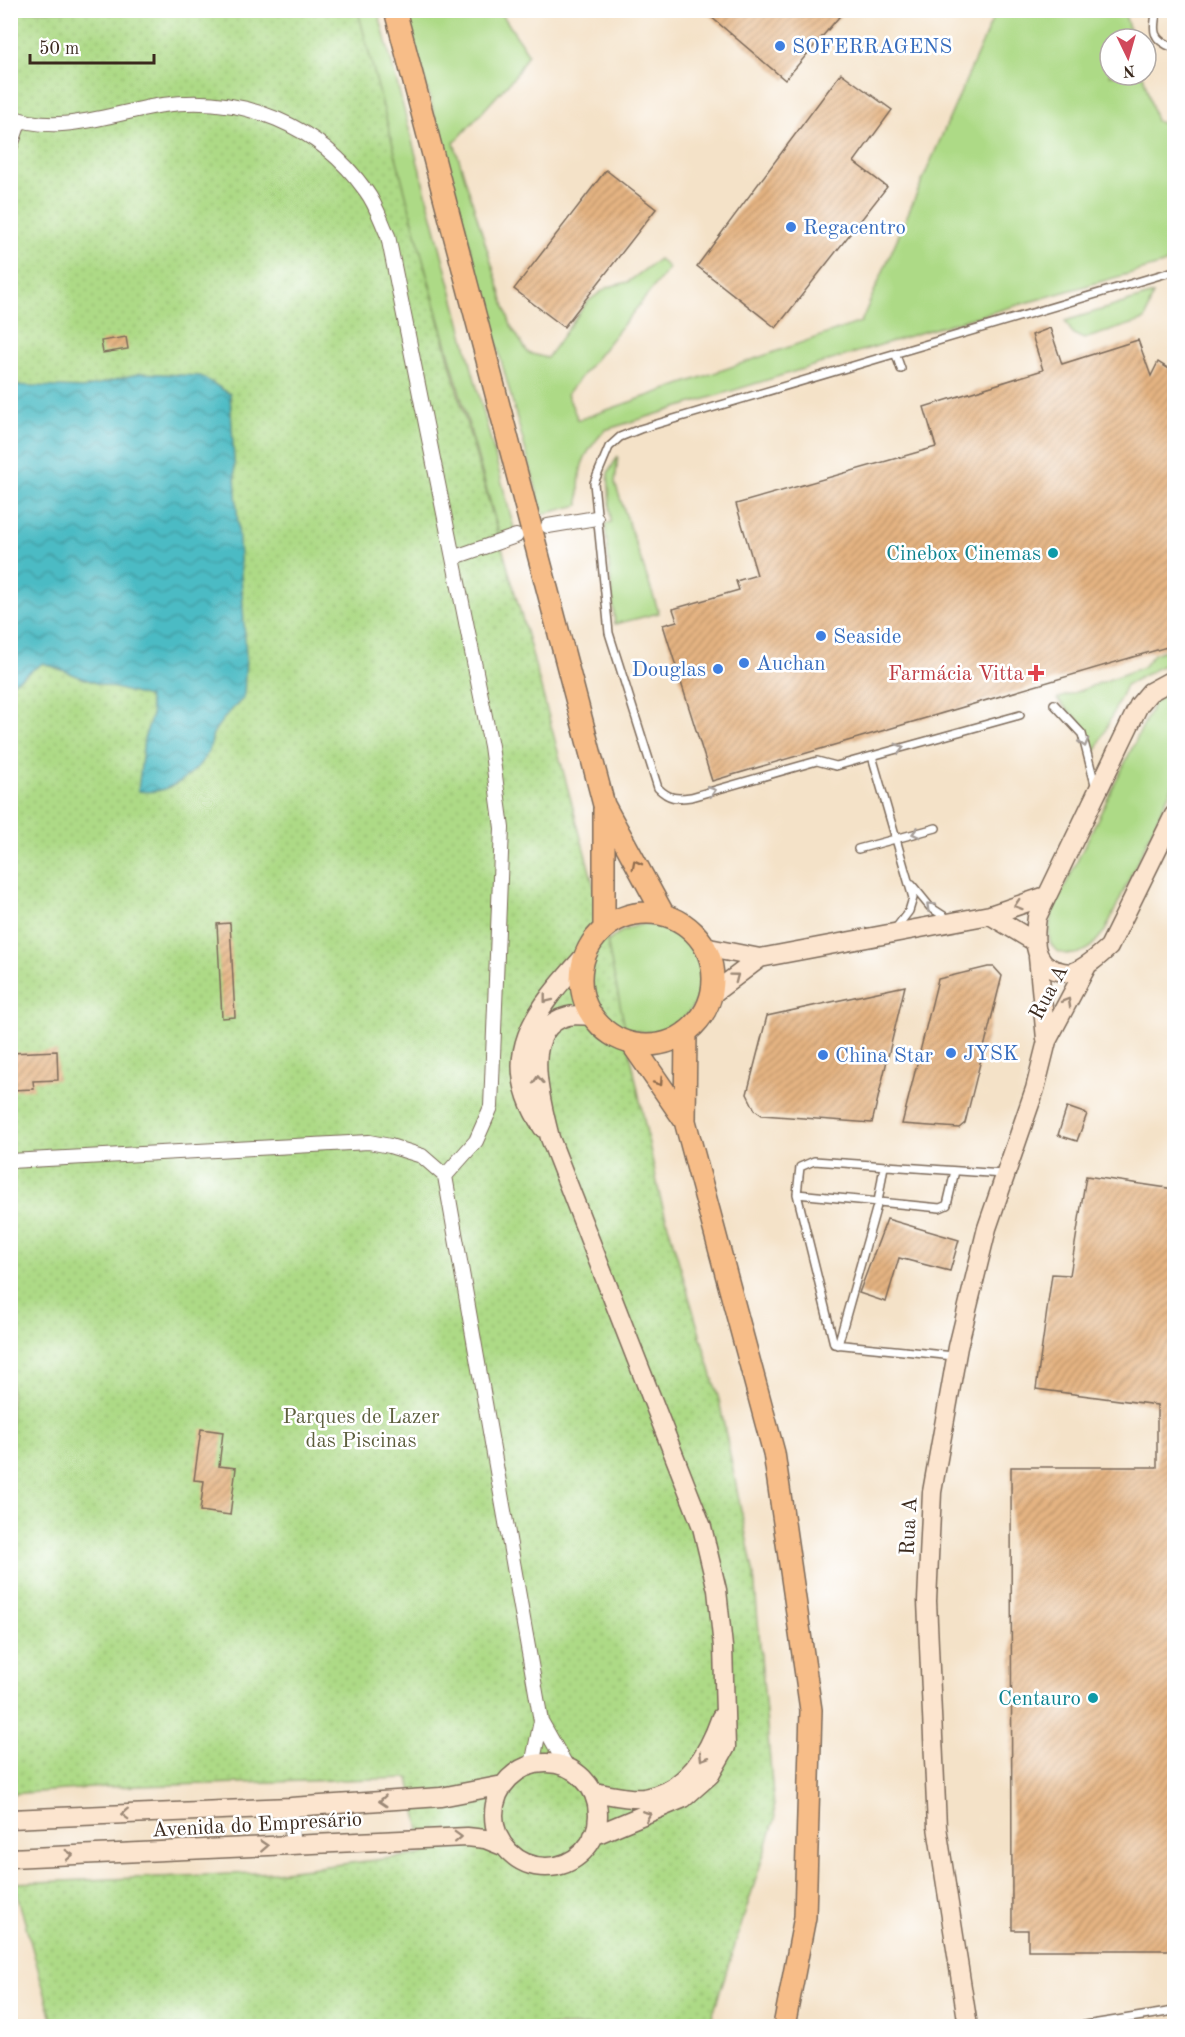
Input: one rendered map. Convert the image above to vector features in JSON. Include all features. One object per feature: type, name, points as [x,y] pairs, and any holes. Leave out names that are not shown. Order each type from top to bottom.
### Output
[{"type":"main road","points":[[395,10],[604,805],[664,915]]},
{"type":"main road","points":[[604,805],[604,929]]},
{"type":"main road","points":[[632,915],[664,915],[687,927],[704,947],[711,962],[713,978],[711,995],[702,1016],[686,1032],[670,1041],[651,1045],[632,1044],[603,1029],[592,1016],[581,986],[585,955],[604,929],[632,915]]},
{"type":"main road","points":[[686,1032],[685,1121],[774,1453],[811,1710],[805,1917],[784,2026]]},
{"type":"main road","points":[[632,1044],[685,1121]]},
{"type":"street","points":[[10,148],[15,118],[62,124],[164,105],[221,104],[270,116],[305,131],[338,158],[367,192],[388,236],[455,557],[491,746],[502,828],[491,1107],[476,1140],[445,1176]]},
{"type":"street","points":[[548,526],[596,518]]},
{"type":"street","points":[[455,557],[516,536]]},
{"type":"street","name":"Rua A","points":[[1047,1041],[1036,949],[1037,917],[1139,705],[1150,692],[1174,679]]},
{"type":"street","points":[[990,915],[1036,949],[1049,967],[1065,973],[1088,964],[1109,947],[1119,931],[1174,815]]},
{"type":"street","points":[[704,947],[760,958],[990,915],[1046,896]]},
{"type":"street","points":[[549,1138],[528,1106],[522,1079],[523,1049],[532,1019],[547,998],[585,955]]},
{"type":"street","points":[[711,995],[760,958]]},
{"type":"street","name":"Rua A","points":[[968,2026],[937,1827],[927,1601],[932,1492],[957,1356],[987,1228],[1035,1089],[1047,1041],[1088,964]]},
{"type":"street","points":[[592,1016],[569,1016],[552,1024],[542,1038],[537,1057],[538,1089],[549,1138],[702,1527],[717,1590],[726,1704],[726,1747],[710,1775],[684,1798],[592,1836]]},
{"type":"street","points":[[10,1161],[369,1142],[422,1156],[445,1176],[541,1721],[567,1767]]},
{"type":"street","points":[[593,1792],[643,1798],[670,1790],[694,1771],[712,1742],[726,1704]]},
{"type":"street","points":[[532,1765],[541,1721]]},
{"type":"street","points":[[550,1763],[567,1767],[582,1777],[593,1792],[598,1809],[597,1827],[578,1855],[564,1863],[548,1866],[532,1865],[517,1858],[505,1846],[497,1832],[494,1816],[496,1800],[503,1785],[516,1772],[532,1765],[550,1763]]},
{"type":"street","name":"Avenida do Empresário","points":[[10,1820],[291,1807],[441,1797],[503,1785]]},
{"type":"street","points":[[291,1807],[292,1844]]},
{"type":"street","name":"Avenida do Empresário","points":[[10,1858],[467,1837],[485,1839],[505,1846]]},
{"type":"lane","points":[[1157,10],[1153,27],[1157,37],[1165,45],[1174,48]]},
{"type":"lane","points":[[1020,715],[836,766],[817,761],[691,797],[673,799],[658,788],[609,633],[594,483],[609,447],[620,437],[1174,271]]},
{"type":"lane","points":[[896,355],[901,369]]},
{"type":"lane","points":[[1054,704],[1082,734],[1097,791]]},
{"type":"lane","points":[[872,756],[913,898],[909,911],[900,925],[888,934]]},
{"type":"lane","points":[[858,849],[936,828]]},
{"type":"lane","points":[[910,883],[930,907],[956,921]]},
{"type":"lane","points":[[957,1356],[838,1345],[831,1339],[797,1194],[797,1175],[806,1163],[814,1161],[1006,1174]]},
{"type":"lane","points":[[838,1345],[878,1202],[884,1166]]},
{"type":"lane","points":[[797,1194],[940,1208],[947,1205],[955,1171]]},
{"type":"lane","points":[[1079,2026],[1174,2011]]},
{"type":"lane","points":[[1133,2018],[1136,2026]]},
{"type":"green space","name":"Parques de Lazer das Piscinas","points":[[11,11],[358,11],[457,390],[527,635],[602,917],[660,1197],[719,1400],[754,1575],[775,1819],[709,2026],[54,2026],[14,1883],[276,1872],[425,1854],[409,1778],[106,1787],[11,1794]]},
{"type":"green space","points":[[354,11],[378,11],[516,536],[501,541]]},
{"type":"green space","points":[[406,11],[500,11],[528,54],[515,76],[454,143],[511,326],[528,353],[547,358],[587,302],[608,287],[628,282],[659,259],[669,268],[567,394],[578,420],[861,322],[996,11],[1124,11],[1129,27],[1098,27],[1098,87],[1146,87],[1156,121],[1174,127],[1174,261],[926,331],[605,430],[590,448],[582,464],[579,505],[543,514]]},
{"type":"green space","points":[[1153,294],[1145,320],[1084,339],[1073,334],[1065,321]]},
{"type":"green space","points":[[618,456],[615,483],[659,613],[615,624],[605,524],[611,522],[608,473]]},
{"type":"green space","points":[[1174,647],[1174,659],[1126,685],[1093,757],[1083,725],[1057,699],[1143,667],[1154,654]]},
{"type":"green space","points":[[1170,690],[1174,690],[1174,783],[1105,931],[1085,951],[1074,954],[1059,952],[1054,949],[1050,941],[1051,915],[1154,703]]},
{"type":"green space","points":[[643,924],[674,933],[693,950],[700,972],[698,995],[686,1015],[667,1028],[642,1032],[611,1021],[598,953],[618,934]]},
{"type":"water","points":[[141,373],[201,376],[230,394],[246,656],[244,698],[216,729],[212,736],[211,746],[204,758],[180,782],[171,787],[149,792],[138,791],[144,739],[152,715],[148,697],[96,683],[43,663],[14,682],[10,678],[11,385],[84,388]]},
{"type":"building","name":"SOFERRAGENS","points":[[703,10],[845,10],[785,80]]},
{"type":"building","name":"Regacentro","points":[[841,73],[892,110],[854,162],[887,187],[776,328],[697,266]]},
{"type":"building","points":[[606,170],[656,209],[564,327],[514,289]]},
{"type":"building","points":[[1050,328],[1062,364],[1138,340],[1151,376],[1158,362],[1174,372],[1174,645],[712,781],[663,625],[677,621],[673,609],[739,590],[736,581],[757,575],[736,504],[936,447],[924,407],[1043,370],[1032,335]]},
{"type":"building","points":[[126,337],[128,349],[103,353],[101,341]]},
{"type":"building","points":[[230,923],[235,1017],[222,1018],[217,924]]},
{"type":"building","name":"JYSK","points":[[994,967],[1002,976],[965,1123],[959,1128],[902,1124],[938,979]]},
{"type":"building","name":"China Star","points":[[905,986],[872,1123],[762,1115],[755,1110],[747,1094],[767,1016]]},
{"type":"building","points":[[57,1051],[58,1080],[33,1081],[34,1089],[10,1090],[10,1053]]},
{"type":"building","points":[[1067,1107],[1087,1114],[1077,1141],[1058,1135]]},
{"type":"building","name":"Centauro","points":[[1086,1176],[1174,1189],[1174,1950],[1028,1950],[1028,1930],[1012,1930],[1011,1467],[1157,1467],[1157,1405],[1036,1389],[1052,1274],[1070,1275]]},
{"type":"building","points":[[887,1219],[959,1240],[950,1271],[899,1258],[886,1302],[859,1293]]},
{"type":"building","points":[[201,1429],[223,1432],[219,1466],[236,1468],[230,1515],[200,1511],[204,1481],[194,1480]]},
{"type":"place","name":"SOFERRAGENS","points":[[780,46]]},
{"type":"place","name":"Regacentro","points":[[791,227]]},
{"type":"place","name":"Cinebox Cinemas","points":[[1053,553]]},
{"type":"place","name":"Seaside","points":[[821,636]]},
{"type":"place","name":"Auchan","points":[[744,663]]},
{"type":"place","name":"Douglas","points":[[718,669]]},
{"type":"place","name":"Farmácia Vitta","points":[[1036,673]]},
{"type":"place","name":"JYSK","points":[[951,1053]]},
{"type":"place","name":"China Star","points":[[823,1055]]},
{"type":"place","name":"Centauro","points":[[1093,1698]]}]
